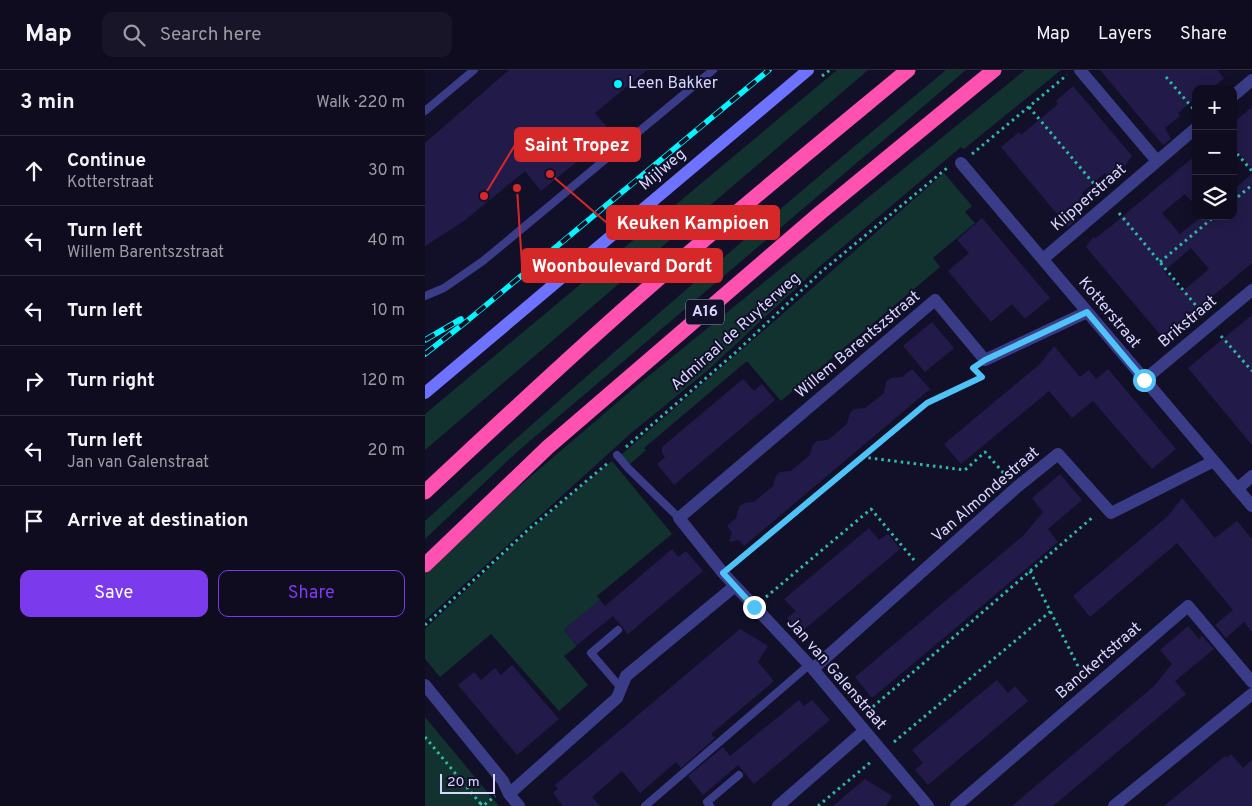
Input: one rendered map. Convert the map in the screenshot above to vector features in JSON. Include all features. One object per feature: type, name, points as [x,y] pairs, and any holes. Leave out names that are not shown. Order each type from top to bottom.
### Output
[{"type":"highway","points":[[425,492],[648,288],[793,164],[908,70]]},
{"type":"highway","name":"A16","points":[[425,565],[548,447],[820,213],[994,70]]},
{"type":"main road","name":"Mijlweg","points":[[425,393],[808,70]]},
{"type":"street","points":[[1080,70],[1157,161]]},
{"type":"street","points":[[1237,93],[1252,80]]},
{"type":"street","name":"Klipperstraat","points":[[1043,259],[1194,130]]},
{"type":"street","name":"Kotterstraat","points":[[961,163],[1252,506]]},
{"type":"street","name":"Brikstraat","points":[[1144,380],[1252,290]]},
{"type":"street","name":"Willem Barentszstraat","points":[[679,518],[935,300],[985,360]]},
{"type":"street","points":[[985,360],[1087,312]]},
{"type":"street","name":"Van Almondestraat","points":[[811,667],[924,572],[1017,487],[1058,454],[1105,506]]},
{"type":"street","points":[[1105,506],[1111,513],[1214,461]]},
{"type":"street","points":[[1237,488],[1252,476]]},
{"type":"street","name":"Jan van Galenstraat","points":[[679,518],[723,573],[811,667],[929,806]]},
{"type":"street","points":[[509,794],[617,698],[626,676],[735,586]]},
{"type":"street","name":"Banckertstraat","points":[[957,806],[1188,606],[1252,682]]},
{"type":"street","points":[[425,685],[503,781],[509,794],[519,806]]},
{"type":"street","points":[[1114,806],[1252,694]]},
{"type":"street","points":[[778,806],[860,726]]},
{"type":"lane","points":[[425,111],[474,70]]},
{"type":"lane","points":[[425,296],[444,288],[483,261],[713,70]]},
{"type":"lane","name":"Jan van Galenstraat","points":[[617,455],[679,518]]},
{"type":"lane","points":[[618,630],[591,653],[621,688]]},
{"type":"lane","points":[[645,806],[811,667]]},
{"type":"lane","points":[[710,806],[707,802],[739,776]]},
{"type":"path","name":"Admiraal de Ruyterweg","points":[[425,625],[529,529],[735,353],[821,272],[952,164],[961,163],[1073,70]]},
{"type":"path","points":[[1166,77],[1192,107]]},
{"type":"path","points":[[1029,107],[1252,371]]},
{"type":"path","points":[[1237,154],[1252,171]]},
{"type":"path","points":[[1237,198],[1252,185]]},
{"type":"path","points":[[1160,262],[1210,220]]},
{"type":"path","points":[[723,573],[927,403],[982,377],[973,368],[985,360]]},
{"type":"path","points":[[861,457],[965,470],[985,452],[1017,487]]},
{"type":"path","points":[[860,726],[1030,571],[1105,506]]},
{"type":"path","points":[[754,607],[871,509],[924,572]]},
{"type":"path","points":[[1030,571],[1090,690]]},
{"type":"path","points":[[818,806],[1051,611]]},
{"type":"path","points":[[425,737],[480,803],[477,806]]},
{"type":"green space","points":[[837,70],[868,70],[425,450],[425,414]]},
{"type":"green space","points":[[946,70],[966,70],[518,451],[425,539],[425,521],[489,463],[683,292]]},
{"type":"green space","points":[[1025,70],[1061,70],[964,149],[961,147],[819,267],[706,372],[630,434],[425,620],[425,574],[516,489],[640,383]]},
{"type":"green space","points":[[944,173],[972,206],[965,212],[975,223],[933,258],[940,267],[781,401],[747,361],[644,448],[646,450],[630,464],[621,455]]},
{"type":"green space","points":[[612,461],[672,534],[597,596],[600,600],[564,630],[577,646],[564,656],[588,685],[559,711],[491,634],[440,677],[425,659],[425,629],[523,536]]},
{"type":"green space","points":[[425,717],[499,806],[425,806]]},
{"type":"building","points":[[509,70],[647,70],[595,113],[612,133],[541,191],[525,171],[464,221],[425,246],[425,143]]},
{"type":"building","points":[[1100,70],[1217,70],[1224,78],[1216,85],[1192,85],[1192,101],[1178,113],[1180,116],[1165,128],[1171,139],[1163,145]]},
{"type":"building","points":[[1073,86],[1132,156],[1125,166],[1122,164],[1108,176],[1105,173],[1082,193],[1084,196],[1070,208],[1076,220],[1068,227],[1001,147],[1019,132],[1021,135],[1058,104],[1056,101]]},
{"type":"building","points":[[1252,107],[1252,169],[1237,152],[1237,120]]},
{"type":"building","points":[[1192,158],[1192,202],[1185,194],[1162,213],[1180,234],[1197,220],[1237,220],[1237,187],[1252,174],[1252,263],[1163,338],[1086,247],[1093,237],[1096,238]],"holes":[[[1191,248],[1209,269],[1182,292],[1164,271]]]},
{"type":"building","points":[[982,218],[1050,298],[1025,319],[1012,304],[991,322],[948,271],[969,253],[957,240]]},
{"type":"building","points":[[1252,315],[1252,445],[1188,368]]},
{"type":"building","points":[[932,322],[954,348],[925,372],[903,346]]},
{"type":"building","points":[[1054,346],[1080,377],[1089,370],[1096,379],[1108,369],[1176,449],[1152,469],[1093,401],[1072,418],[1049,391],[961,464],[944,444],[1040,364]]},
{"type":"building","points":[[912,369],[930,389],[744,546],[739,540],[729,542],[732,532],[727,526],[736,518],[739,507],[744,503],[754,502],[773,486],[776,476],[780,472],[791,471],[810,455],[813,445],[817,441],[828,440],[847,424],[850,413],[854,409],[865,408],[884,393],[886,382],[891,378],[902,377]]},
{"type":"building","points":[[743,379],[754,391],[762,384],[775,400],[674,485],[657,464],[665,457],[662,453],[662,447]]},
{"type":"building","points":[[1060,474],[1082,500],[1048,529],[1058,542],[872,698],[855,677],[1024,535],[1043,512],[1032,498]]},
{"type":"building","points":[[1182,498],[1215,538],[1237,521],[1252,539],[1252,632],[1244,622],[1226,638],[1215,625],[1233,610],[1177,543],[1090,617],[1073,596],[1168,516]]},
{"type":"building","points":[[869,528],[879,540],[888,534],[900,549],[800,633],[787,618],[796,611],[784,599]]},
{"type":"building","points":[[672,549],[678,557],[686,551],[703,571],[628,634],[613,616],[577,645],[564,630],[600,600],[605,606]]},
{"type":"building","points":[[1188,626],[1199,639],[1202,636],[1214,649],[1175,681],[1186,694],[1053,806],[1012,806],[1153,687],[1172,664],[1160,650]]},
{"type":"building","points":[[740,629],[768,646],[758,662],[774,681],[711,734],[715,738],[681,768],[676,762],[640,793],[622,771],[592,797],[600,806],[563,806],[553,793],[558,789],[555,785]]},
{"type":"building","points":[[512,665],[559,719],[517,755],[458,685],[474,672],[481,680],[495,668],[501,675]]},
{"type":"building","points":[[997,680],[1008,693],[1015,686],[1028,701],[928,785],[915,770],[923,763],[912,750]]},
{"type":"building","points":[[799,700],[804,706],[812,700],[830,720],[754,784],[738,765],[703,795],[688,776],[723,747],[730,756]]},
{"type":"building","points":[[1231,754],[1243,768],[1252,760],[1252,806],[1164,806],[1225,756],[1227,758]]},
{"type":"building","points":[[865,779],[892,796],[886,806],[833,806]]},
{"type":"railway","points":[[425,354],[769,70]]},
{"type":"railway","points":[[425,340],[461,319]]},
{"type":"place","name":"Leen Bakker","points":[[618,84]]},
{"type":"place","name":"Keuken Kampioen","points":[[550,174]]},
{"type":"place","name":"Woonboulevard Dordt","points":[[517,188]]},
{"type":"place","name":"Saint Tropez","points":[[484,196]]},
{"type":"route","points":[[754,607],[723,573],[927,403],[982,377],[973,368],[985,360],[1087,312],[1144,380]]}]
